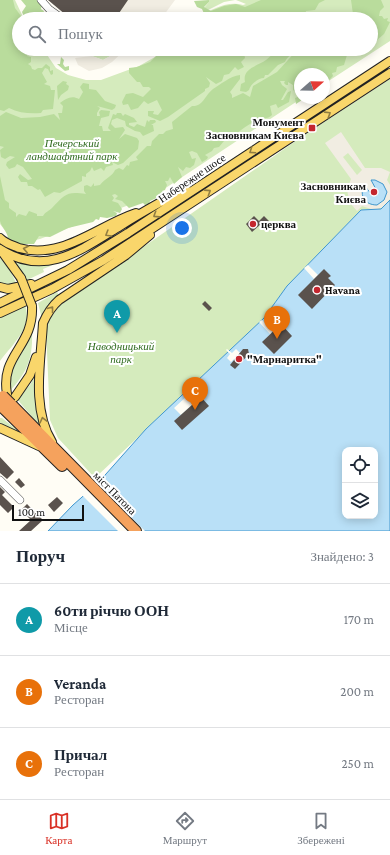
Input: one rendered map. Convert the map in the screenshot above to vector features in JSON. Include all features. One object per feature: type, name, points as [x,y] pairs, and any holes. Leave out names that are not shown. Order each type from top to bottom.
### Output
[{"type":"highway","points":[[7,400],[60,454],[75,474]]},
{"type":"highway","points":[[7,400],[44,448],[75,474]]},
{"type":"highway","name":"міст Патона","points":[[75,474],[127,531]]},
{"type":"highway","name":"міст Патона","points":[[75,474],[136,531]]},
{"type":"main road","name":"Набережне шосе","points":[[0,303],[49,280],[128,233],[390,61]]},
{"type":"main road","name":"Набережне шосе","points":[[0,313],[45,292],[93,266],[390,73]]},
{"type":"main road","points":[[0,238],[10,245],[24,249],[38,251],[54,250],[69,245],[111,223],[153,206],[212,177]]},
{"type":"main road","points":[[0,249],[25,260],[36,262],[54,260],[83,249],[153,206]]},
{"type":"main road","points":[[60,454],[47,434],[41,413],[40,359],[43,323],[51,308],[126,255],[175,214]]},
{"type":"main road","points":[[0,249],[8,258],[21,278],[32,306],[38,330],[35,365],[25,384],[7,400]]},
{"type":"main road","points":[[0,255],[21,278]]},
{"type":"main road","points":[[0,287],[13,288],[49,280]]},
{"type":"main road","points":[[7,400],[2,384],[2,368],[31,326],[32,306]]},
{"type":"main road","points":[[7,400],[30,383],[40,359]]},
{"type":"main road","points":[[0,428],[44,448]]},
{"type":"street","points":[[41,0],[53,12]]},
{"type":"street","points":[[0,480],[20,500]]},
{"type":"green space","name":"Печерський ландшафтний парк","points":[[0,0],[15,0],[21,12],[12,12],[12,56],[48,56],[56,68],[68,75],[86,80],[101,80],[139,66],[157,56],[367,56],[330,80],[330,68],[294,68],[294,103],[155,195],[40,239],[22,243],[10,237],[0,224]]},
{"type":"green space","points":[[0,0],[13,0],[15,8],[18,12],[12,12],[12,56],[31,57],[31,62],[28,64],[32,69],[35,70],[42,68],[46,64],[50,67],[50,71],[53,70],[53,74],[51,75],[48,69],[45,68],[42,73],[47,82],[44,84],[50,86],[51,90],[55,90],[53,109],[43,110],[41,113],[21,112],[9,108],[4,111],[0,110]]},
{"type":"green space","points":[[21,0],[38,0],[42,5],[41,9],[44,11],[22,12],[26,6]]},
{"type":"green space","points":[[209,0],[235,0],[224,2],[208,10],[204,8]]},
{"type":"green space","points":[[209,0],[204,7],[211,11],[224,6],[236,4],[245,7],[261,0],[325,0],[319,3],[315,10],[306,12],[203,12],[202,9],[197,7],[194,1]]},
{"type":"green space","name":"Печерський ландшафтний парк","points":[[236,0],[390,0],[390,41],[378,49],[378,12],[207,12],[225,5],[246,4]]},
{"type":"green space","points":[[351,0],[381,0],[384,7],[380,11],[379,16],[382,16],[384,19],[388,18],[387,21],[390,22],[384,34],[378,39],[378,12],[353,12]]},
{"type":"green space","points":[[92,56],[110,56],[103,60]]},
{"type":"green space","points":[[156,56],[245,56],[245,58],[241,62],[244,67],[238,70],[235,67],[229,74],[224,75],[222,81],[216,84],[206,77],[210,83],[209,87],[205,89],[205,91],[160,121],[148,116],[148,111],[154,111],[153,114],[158,115],[162,110],[157,100],[148,104],[144,101],[138,108],[131,110],[128,104],[123,105],[122,102],[126,94],[133,93],[143,97],[151,89],[149,87],[143,87],[140,82],[137,82],[129,73],[129,68],[137,67],[150,62]]},
{"type":"green space","points":[[271,56],[289,56],[285,62],[278,65],[268,75],[265,75],[264,78],[255,82],[249,90],[246,92],[240,91],[241,84],[245,82],[245,77],[248,70]]},
{"type":"green space","points":[[292,56],[347,56],[344,65],[337,67],[336,72],[332,73],[333,76],[330,79],[330,68],[294,68],[294,91],[293,85],[288,82],[288,85],[286,85],[284,83],[285,81],[280,81],[287,89],[281,100],[283,100],[288,92],[291,91],[289,102],[278,108],[276,104],[270,106],[272,115],[270,117],[257,120],[242,129],[229,141],[224,141],[219,147],[214,148],[205,155],[208,157],[202,162],[197,153],[192,151],[189,152],[192,159],[196,158],[194,165],[190,168],[186,167],[183,171],[178,167],[182,177],[174,184],[170,177],[168,181],[165,181],[167,185],[165,190],[162,191],[165,194],[150,201],[149,204],[145,205],[143,203],[129,208],[122,201],[115,199],[118,196],[115,194],[112,195],[114,198],[112,201],[118,203],[122,209],[120,213],[113,211],[117,213],[116,216],[107,218],[100,217],[99,220],[96,219],[93,222],[68,228],[50,237],[39,236],[34,244],[19,244],[8,238],[7,233],[0,221],[0,176],[5,200],[9,203],[9,208],[16,213],[16,217],[19,214],[26,216],[29,211],[37,214],[37,216],[43,216],[63,197],[70,193],[86,194],[84,191],[84,186],[87,185],[91,187],[94,183],[94,186],[100,185],[115,170],[119,168],[123,170],[127,165],[129,166],[130,162],[138,160],[136,157],[147,146],[151,146],[152,141],[159,134],[163,134],[166,131],[173,129],[172,122],[192,106],[199,105],[210,91],[229,79],[240,75],[240,79],[230,92],[232,98],[243,93],[250,97],[253,86],[277,72]]},
{"type":"green space","points":[[61,57],[64,60],[63,64],[65,67],[69,66],[69,70],[65,71],[57,64],[60,64]]},
{"type":"green space","name":"Наводницький парк","points":[[390,79],[390,200],[381,209],[361,210],[287,286],[264,318],[95,478],[58,438],[50,420],[46,329],[49,320],[60,305],[300,138]]},
{"type":"green space","points":[[63,81],[67,82],[66,84],[69,86],[68,90],[61,95],[58,100],[57,86]]},
{"type":"green space","points":[[83,83],[89,84],[89,89],[96,90],[105,101],[116,105],[112,110],[97,106],[100,108],[97,116],[100,116],[99,112],[101,110],[110,111],[109,116],[101,118],[99,126],[102,126],[103,131],[111,131],[108,128],[113,114],[116,115],[117,113],[121,113],[123,116],[125,114],[134,118],[137,122],[129,123],[129,125],[134,127],[137,124],[145,127],[147,120],[149,122],[150,120],[155,120],[156,122],[151,125],[153,125],[154,131],[143,136],[140,132],[126,126],[125,121],[117,118],[112,120],[111,124],[115,128],[123,127],[125,130],[119,139],[125,134],[137,138],[139,141],[138,149],[123,163],[118,165],[112,162],[113,165],[106,167],[104,171],[101,168],[94,171],[92,167],[86,174],[86,177],[82,176],[82,181],[60,193],[54,192],[45,197],[40,189],[38,190],[32,186],[28,186],[27,182],[21,182],[18,177],[20,174],[28,180],[32,179],[23,167],[17,164],[15,167],[9,169],[6,165],[7,162],[15,157],[10,156],[5,159],[1,157],[0,150],[4,147],[0,146],[0,116],[6,112],[21,118],[40,117],[54,114],[60,120],[58,113],[62,113],[63,106],[60,103],[69,98],[74,97],[79,99],[83,92],[80,87]]},
{"type":"green space","points":[[0,258],[9,268],[17,285],[0,285]]},
{"type":"green space","points":[[15,261],[41,266],[53,265],[43,269],[44,272],[25,281]]},
{"type":"green space","points":[[57,292],[59,295],[42,319],[38,303]]},
{"type":"green space","points":[[25,305],[27,313],[24,328],[16,342],[0,361],[0,316]]},
{"type":"green space","points":[[32,326],[32,346],[29,362],[22,376],[10,391],[3,381],[3,370]]},
{"type":"green space","points":[[38,371],[44,431],[17,399],[30,385]]},
{"type":"green space","points":[[0,418],[2,418],[22,434],[0,423]]},
{"type":"shaded area","points":[[106,0],[175,0],[166,12],[113,12]]},
{"type":"shaded area","points":[[92,56],[103,60],[110,56],[118,56],[102,68],[89,71],[78,65],[75,58]]},
{"type":"shaded area","points":[[341,132],[365,168],[381,168],[390,172],[387,180],[390,185],[390,199],[384,207],[374,210],[362,206],[357,211],[350,203],[347,190],[351,179],[325,143]],"holes":[[[348,153],[362,170],[357,175],[343,157]],[[371,180],[384,200],[377,205],[369,204],[365,201],[364,185],[372,195],[377,191]]]},
{"type":"water","points":[[371,180],[375,180],[383,184],[387,192],[384,200],[377,205],[366,202],[362,193],[364,185],[372,195],[377,191]]},
{"type":"water","points":[[390,200],[390,531],[48,531],[73,505],[98,483],[146,429],[264,318],[287,286],[361,210],[381,209]]},
{"type":"pier","points":[[308,265],[318,275],[314,279],[304,268]]},
{"type":"pier","points":[[262,320],[273,331],[270,334],[259,322]]},
{"type":"pier","points":[[227,349],[232,353],[236,349],[240,353],[231,362],[227,358],[230,354],[226,350]]},
{"type":"pier","points":[[187,396],[194,403],[181,415],[174,408]]},
{"type":"pier","points":[[96,482],[145,531],[118,531],[82,495]]},
{"type":"building","points":[[48,0],[128,0],[120,12],[62,12]]},
{"type":"building","name":"церква","points":[[254,216],[259,221],[264,216],[270,222],[264,227],[261,224],[252,232],[246,224]]},
{"type":"building","name":"Havana","points":[[324,269],[331,276],[328,278],[335,285],[312,309],[298,295]]},
{"type":"building","points":[[205,301],[212,308],[209,311],[202,304]]},
{"type":"building","points":[[281,324],[292,336],[274,354],[262,342]]},
{"type":"building","name":"\"Марнаритка\"","points":[[243,349],[248,349],[249,354],[235,369],[230,365]]},
{"type":"building","points":[[201,397],[209,406],[182,430],[174,421]]},
{"type":"building","points":[[0,457],[14,472],[7,479],[0,473]]},
{"type":"building","points":[[19,478],[25,485],[21,488],[15,482]]},
{"type":"building","points":[[0,487],[5,492],[2,495],[14,507],[8,513],[0,505]]},
{"type":"building","points":[[57,497],[63,503],[54,512],[48,505]]},
{"type":"building","points":[[27,504],[43,520],[31,531],[19,531],[31,520],[21,510]]},
{"type":"place","name":"Монумент Засновникам Києва","points":[[312,128]]},
{"type":"place","name":"Засновникам Києва","points":[[374,192]]},
{"type":"place","name":"церква","points":[[253,224]]},
{"type":"place","name":"Havana","points":[[317,290]]},
{"type":"place","name":"60ти річчю ООН","points":[[117,333]]},
{"type":"place","name":"Veranda","points":[[277,339]]},
{"type":"place","name":"\"Марнаритка\"","points":[[239,359]]},
{"type":"place","name":"Причал","points":[[195,410]]}]
